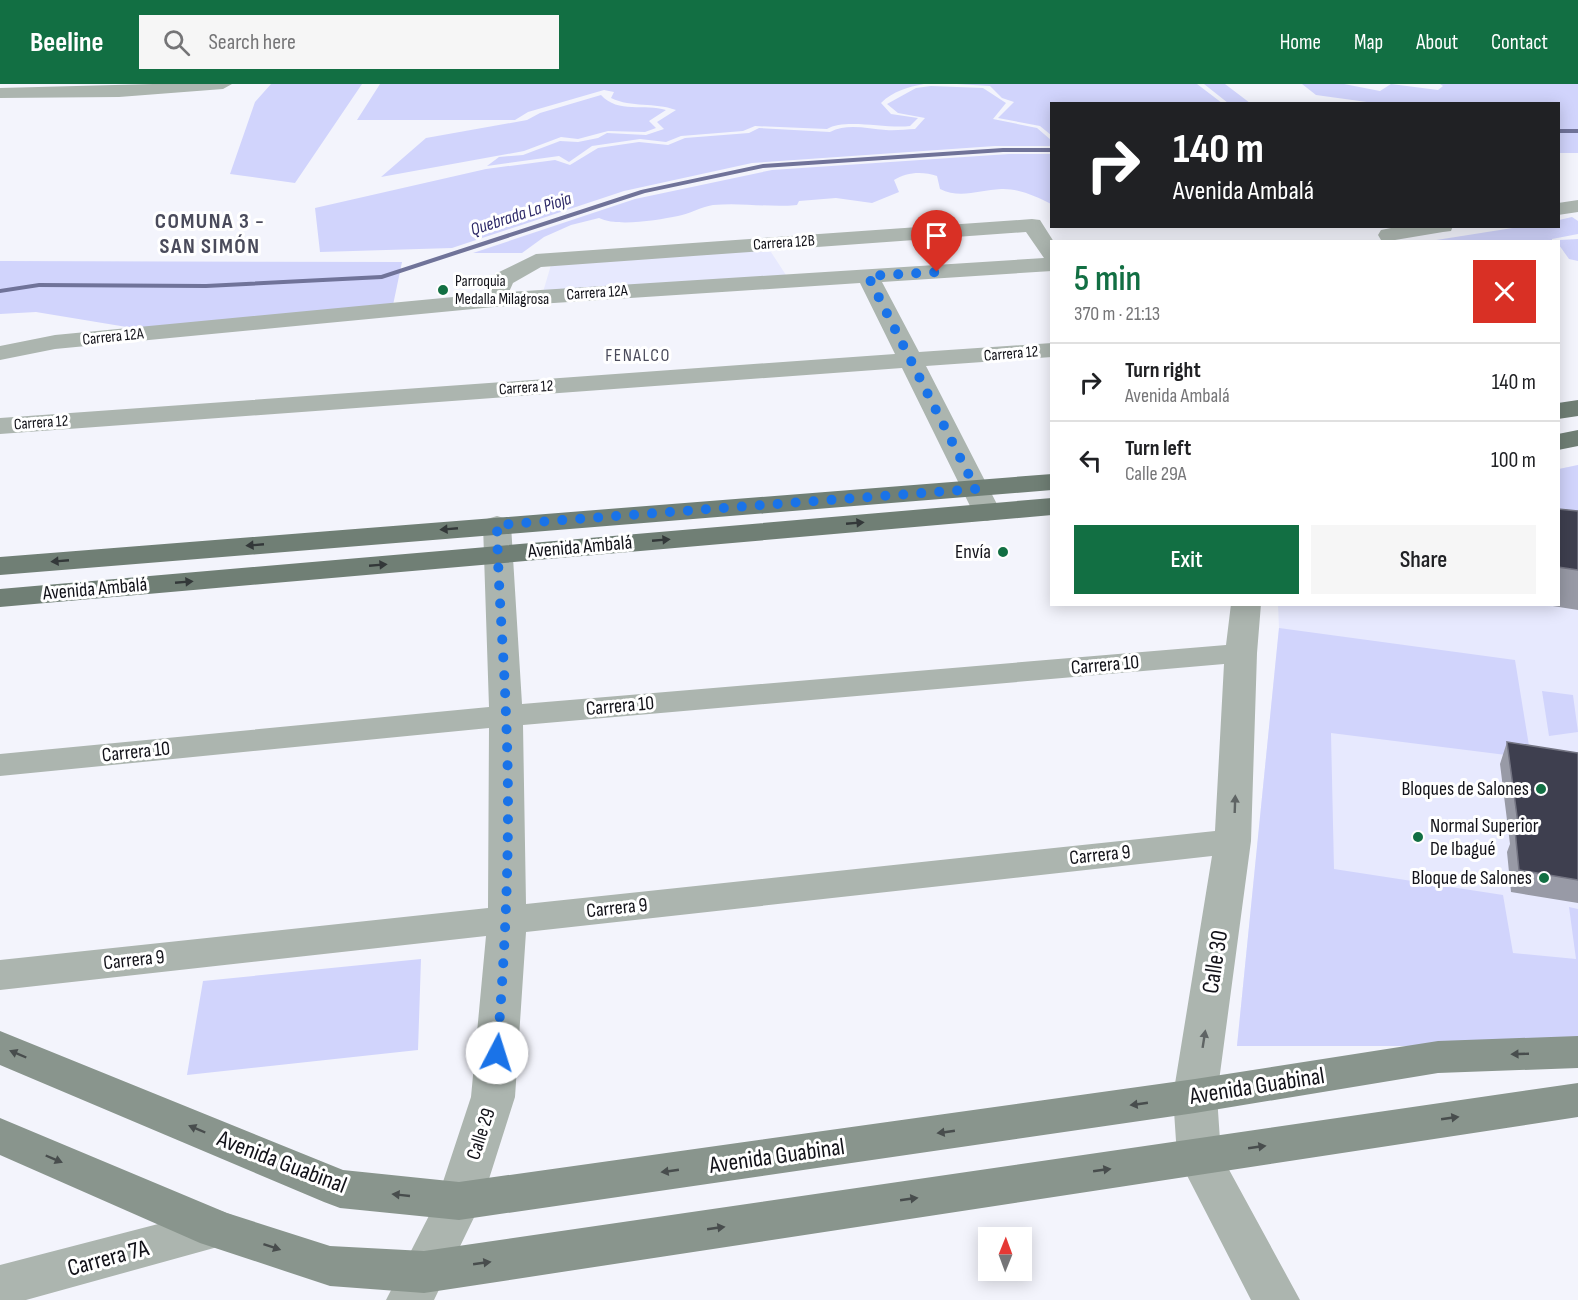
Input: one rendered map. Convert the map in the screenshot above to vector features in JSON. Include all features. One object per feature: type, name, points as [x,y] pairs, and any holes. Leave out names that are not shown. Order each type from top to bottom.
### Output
[{"type":"main road","points":[[1560,411],[1578,408]]},
{"type":"main road","points":[[1560,442],[1578,438]]},
{"type":"main road","name":"Avenida Ambalá","points":[[981,501],[1050,483]]},
{"type":"main road","name":"Avenida Ambalá","points":[[0,566],[498,540],[981,501],[1050,506]]},
{"type":"main road","name":"Avenida Ambalá","points":[[0,598],[498,540]]},
{"type":"main road","name":"Avenida Guabinal","points":[[0,1047],[340,1189],[459,1201],[1195,1096],[1438,1057],[1578,1052]]},
{"type":"main road","points":[[0,1136],[216,1229],[330,1266],[417,1286],[1199,1156],[1578,1100]]},
{"type":"street","points":[[0,93],[119,92],[223,84]]},
{"type":"street","points":[[1560,208],[1577,197]]},
{"type":"street","name":"Carrera 12B","points":[[494,300],[503,279],[537,261],[1032,225],[1050,251]]},
{"type":"street","points":[[1366,229],[1391,238],[1434,228]]},
{"type":"street","name":"Carrera 12A","points":[[0,353],[55,342],[494,300],[1050,264]]},
{"type":"street","points":[[868,276],[981,501]]},
{"type":"street","name":"Carrera 12","points":[[0,426],[1050,350]]},
{"type":"street","name":"Calle 29","points":[[417,1286],[459,1201],[493,1098],[507,920],[506,716],[498,540]]},
{"type":"street","name":"Calle 30","points":[[1246,606],[1241,653],[1233,840],[1195,1096],[1199,1156],[1276,1300]]},
{"type":"street","name":"Carrera 10","points":[[0,765],[506,716],[1241,653]]},
{"type":"street","name":"Carrera 9","points":[[0,975],[1233,840]]},
{"type":"street","name":"Carrera 7A","points":[[0,1286],[216,1229]]},
{"type":"shaded area","points":[[271,84],[362,84],[295,183],[230,174],[255,102]]},
{"type":"shaded area","points":[[380,84],[924,84],[901,90],[881,103],[891,114],[918,118],[910,126],[844,124],[827,129],[755,126],[743,131],[681,136],[666,142],[640,139],[592,146],[569,162],[559,156],[487,166],[499,157],[523,155],[560,141],[578,142],[598,138],[607,133],[646,135],[664,129],[657,122],[676,110],[619,101],[611,98],[614,92],[604,90],[528,112],[515,120],[357,120]]},
{"type":"shaded area","points":[[956,84],[1197,84],[1221,102],[1050,102],[1050,134],[1040,126],[998,118],[1014,102],[1002,98],[990,86]]},
{"type":"shaded area","points":[[1204,84],[1225,84],[1249,102],[1227,102]]},
{"type":"shaded area","points":[[1302,84],[1344,84],[1380,91],[1391,84],[1438,90],[1443,86],[1440,84],[1578,84],[1578,153],[1560,153],[1560,102],[1367,102],[1316,95]]},
{"type":"shaded area","points":[[931,86],[983,88],[1006,103],[993,119],[1037,128],[1050,139],[1050,146],[995,146],[752,163],[624,191],[452,248],[320,252],[315,208],[486,169],[555,160],[570,165],[598,148],[639,142],[668,145],[685,138],[749,133],[759,128],[830,132],[851,127],[915,129],[925,118],[898,113],[887,104],[916,88]]},
{"type":"shaded area","points":[[601,95],[615,104],[666,110],[649,121],[656,128],[645,132],[608,131],[578,139],[561,137],[524,151],[381,177],[426,138],[527,120],[540,113]]},
{"type":"shaded area","points":[[1009,154],[1050,154],[1050,204],[1007,189],[963,194],[948,192],[940,189],[937,176],[915,173],[894,180],[899,192],[872,203],[836,198],[799,201],[797,205],[787,206],[713,205],[678,216],[638,222],[616,222],[599,218],[571,225],[544,237],[522,253],[473,253],[635,199],[772,170]]},
{"type":"shaded area","points":[[1572,217],[1578,221],[1578,234],[1552,240],[1436,240],[1513,228],[1560,228],[1560,220]]},
{"type":"shaded area","points":[[1578,239],[1578,261],[1569,259],[1560,246],[1559,240]]},
{"type":"shaded area","points":[[767,246],[786,275],[543,292],[551,265]]},
{"type":"shaded area","points":[[0,261],[402,262],[393,305],[151,331],[36,312],[0,314]]},
{"type":"shaded area","name":"Normal Superior De Ibagué","points":[[1578,465],[1578,1046],[1237,1046],[1279,628],[1278,606],[1560,606],[1560,469]]},
{"type":"shaded area","points":[[1578,465],[1578,550],[1560,548],[1560,469]]},
{"type":"shaded area","points":[[1279,628],[1515,660],[1531,758],[1331,733],[1334,869],[1503,895],[1513,953],[1576,959],[1569,907],[1578,909],[1578,1046],[1237,1046]]},
{"type":"shaded area","points":[[1542,691],[1573,695],[1578,732],[1549,736]]},
{"type":"shaded area","points":[[421,959],[418,1050],[187,1075],[203,981]]},
{"type":"building","points":[[1560,509],[1578,511],[1578,570],[1560,567]]},
{"type":"building","points":[[1507,742],[1578,753],[1578,880],[1519,870],[1515,830],[1519,831]]},
{"type":"waterway","name":"Quebrada La Pioja","points":[[1560,131],[1578,131]]},
{"type":"waterway","name":"Quebrada La Pioja","points":[[0,291],[39,285],[206,286],[382,277],[643,191],[763,166],[1003,150],[1050,150]]},
{"type":"place","name":"Parroquia Medalla Milagrosa","points":[[443,290]]},
{"type":"place","name":"Envía","points":[[1003,552]]},
{"type":"place","name":"Bloques de Salones","points":[[1541,789]]},
{"type":"place","name":"Normal Superior De Ibagué","points":[[1418,837]]},
{"type":"place","name":"Bloque de Salones","points":[[1544,878]]},
{"type":"district","name":"COMUNA 3 - SAN SIMÓN","points":[[210,234]]},
{"type":"district","name":"FENALCO","points":[[638,355]]},
{"type":"route","points":[[497,1053],[507,920],[506,716],[500,631],[497,525],[976,489],[868,276],[937,272]]}]
